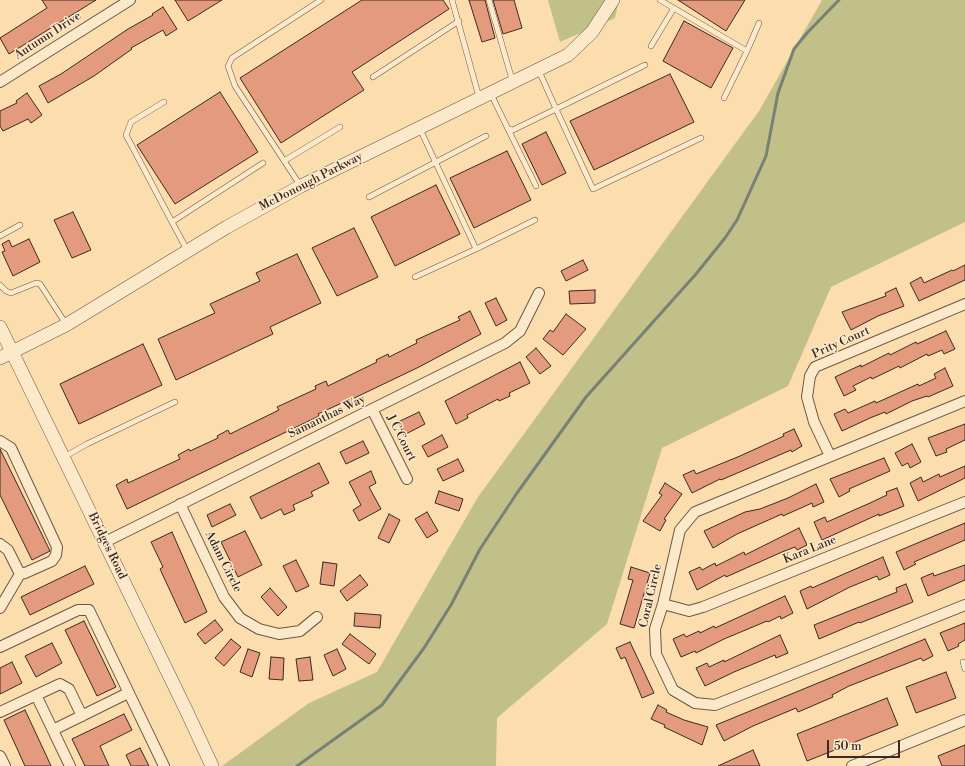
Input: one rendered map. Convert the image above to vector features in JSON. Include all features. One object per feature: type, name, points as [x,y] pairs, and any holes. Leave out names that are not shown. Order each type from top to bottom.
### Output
[{"type":"street","name":"Autumn Drive","points":[[0,82],[130,0]]},
{"type":"street","name":"McDonough Parkway","points":[[0,358],[66,325],[188,251],[301,186],[513,84],[568,55],[592,32],[613,0]]},
{"type":"street","name":"Samanthas Way","points":[[105,542],[505,343],[520,331],[539,293]]},
{"type":"street","name":"Prity Court","points":[[830,456],[814,422],[806,397],[810,376],[815,367],[965,304]]},
{"type":"street","name":"Bridges Road","points":[[0,327],[212,766]]},
{"type":"street","name":"Coral Circle","points":[[965,401],[695,512],[680,530],[664,604],[655,630],[656,654],[673,690],[695,703],[715,705],[965,605]]},
{"type":"street","name":"J C Court","points":[[372,409],[407,479]]},
{"type":"street","points":[[0,441],[11,448],[57,547],[56,555],[52,561],[20,574],[0,608]]},
{"type":"street","name":"Kara Lane","points":[[664,604],[689,611],[703,607],[965,502]]},
{"type":"street","name":"Adam Circle","points":[[180,504],[224,597],[240,618],[259,630],[279,634],[300,631],[317,617]]},
{"type":"street","points":[[0,544],[8,550],[20,574]]},
{"type":"street","points":[[0,647],[78,610],[87,610],[91,613],[164,766]]},
{"type":"street","points":[[0,712],[58,684],[64,685],[71,692],[82,716]]},
{"type":"street","points":[[53,730],[128,693]]},
{"type":"street","points":[[36,695],[70,766]]},
{"type":"street","points":[[852,766],[965,720]]},
{"type":"street","points":[[0,756],[5,766]]},
{"type":"lane","points":[[301,186],[235,86],[228,66],[232,58],[321,0]]},
{"type":"lane","points":[[452,0],[485,97],[508,129],[536,186]]},
{"type":"lane","points":[[489,0],[513,84]]},
{"type":"lane","points":[[660,0],[747,51]]},
{"type":"lane","points":[[651,46],[674,8]]},
{"type":"lane","points":[[373,77],[459,21]]},
{"type":"lane","points":[[724,98],[759,23]]},
{"type":"lane","points":[[508,129],[512,130],[517,128],[645,65]]},
{"type":"lane","points":[[539,71],[593,189],[701,138]]},
{"type":"lane","points":[[164,102],[131,122],[126,135],[188,251]]},
{"type":"lane","points":[[284,161],[340,127]]},
{"type":"lane","points":[[419,128],[476,249]]},
{"type":"lane","points":[[369,197],[436,164],[486,136]]},
{"type":"lane","points":[[172,222],[263,163]]},
{"type":"lane","points":[[415,277],[535,220]]},
{"type":"lane","points":[[0,236],[20,225]]},
{"type":"lane","points":[[0,285],[6,291],[11,293],[36,283],[40,284],[66,325]]},
{"type":"lane","points":[[63,458],[87,444],[175,402]]},
{"type":"lane","points":[[963,662],[965,669]]},
{"type":"shaded area","points":[[548,0],[619,0],[615,18],[560,42]]},
{"type":"shaded area","points":[[822,0],[965,0],[965,222],[831,287],[788,386],[662,448],[607,624],[497,718],[496,766],[222,766],[309,703],[377,672],[478,497],[759,111]]},
{"type":"building","points":[[42,0],[96,0],[9,54],[0,38],[47,8]]},
{"type":"building","points":[[175,0],[222,0],[188,21]]},
{"type":"building","points":[[362,0],[443,0],[449,9],[352,72],[364,90],[281,143],[240,78]]},
{"type":"building","points":[[469,0],[485,0],[495,38],[482,42]]},
{"type":"building","points":[[493,0],[514,0],[522,28],[503,34]]},
{"type":"building","points":[[678,0],[745,0],[726,31]]},
{"type":"building","points":[[163,7],[177,29],[166,36],[163,30],[131,48],[132,49],[94,76],[48,103],[39,86],[61,74]]},
{"type":"building","points":[[684,21],[733,48],[711,88],[663,61]]},
{"type":"building","points":[[670,74],[694,122],[594,170],[570,121]]},
{"type":"building","points":[[220,92],[258,152],[175,204],[137,145]]},
{"type":"building","points":[[27,93],[42,115],[31,123],[28,119],[3,131],[0,126],[0,111],[17,103],[16,101]]},
{"type":"building","points":[[546,132],[566,173],[542,185],[522,144]]},
{"type":"building","points":[[507,151],[531,200],[474,228],[450,178]]},
{"type":"building","points":[[436,185],[460,234],[395,266],[371,217]]},
{"type":"building","points":[[73,212],[91,250],[72,258],[54,220]]},
{"type":"building","points":[[354,228],[378,277],[337,296],[312,248]]},
{"type":"building","points":[[29,239],[40,262],[13,276],[2,252],[5,251],[2,244],[9,240],[12,247]]},
{"type":"building","points":[[297,254],[321,303],[270,327],[273,334],[176,380],[158,339],[215,313],[210,304],[260,281],[256,273]]},
{"type":"building","points":[[583,260],[588,270],[566,281],[561,271]]},
{"type":"building","points":[[965,265],[965,280],[919,301],[910,283],[921,277],[924,283]]},
{"type":"building","points":[[896,288],[904,306],[878,316],[851,330],[842,312],[886,296],[885,293]]},
{"type":"building","points":[[595,290],[595,303],[570,304],[569,291]]},
{"type":"building","points":[[496,298],[507,320],[496,326],[485,303]]},
{"type":"building","points":[[470,311],[481,334],[419,367],[318,414],[319,416],[127,509],[116,485],[127,479],[128,483],[180,459],[178,455],[189,449],[190,451],[218,438],[217,436],[228,430],[230,434],[279,410],[277,407],[316,389],[315,386],[326,381],[328,386],[377,362],[376,360],[388,354],[389,357],[417,343],[416,340],[460,320],[458,317]]},
{"type":"building","points":[[566,314],[586,329],[563,355],[543,339],[550,330],[553,332]]},
{"type":"building","points":[[946,331],[955,349],[944,354],[942,350],[928,356],[927,354],[900,368],[899,366],[872,379],[871,377],[853,386],[856,390],[844,396],[835,377],[861,365],[861,367],[889,353],[890,355],[916,342],[917,344]]},
{"type":"building","points":[[143,344],[162,385],[79,424],[60,384]]},
{"type":"building","points":[[536,348],[551,366],[540,374],[526,357]]},
{"type":"building","points":[[520,362],[530,383],[509,393],[510,396],[499,401],[498,399],[467,415],[468,418],[456,424],[445,401]]},
{"type":"building","points":[[945,368],[953,386],[928,397],[927,396],[912,401],[886,414],[885,412],[870,418],[842,431],[834,414],[845,409],[848,413],[875,401],[876,403],[918,384],[919,386],[936,378],[934,374]]},
{"type":"building","points":[[419,412],[425,424],[404,435],[398,422]]},
{"type":"building","points":[[965,424],[965,440],[946,449],[947,452],[936,456],[928,438]]},
{"type":"building","points":[[794,429],[802,446],[792,452],[791,450],[721,480],[720,479],[692,493],[683,475],[694,470],[696,474],[740,456],[784,436],[783,434]]},
{"type":"building","points":[[442,435],[448,447],[428,457],[422,446]]},
{"type":"building","points":[[363,441],[369,453],[346,464],[340,452]]},
{"type":"building","points":[[912,444],[921,462],[910,468],[908,463],[902,466],[895,453]]},
{"type":"building","points":[[0,449],[50,551],[32,560],[0,495]]},
{"type":"building","points":[[884,458],[890,471],[849,489],[850,491],[839,497],[830,479]]},
{"type":"building","points":[[458,459],[464,471],[443,481],[437,469]]},
{"type":"building","points":[[319,463],[329,483],[311,492],[313,496],[293,505],[295,510],[284,515],[281,509],[261,519],[250,497]]},
{"type":"building","points":[[965,466],[965,478],[918,501],[910,483],[921,477],[923,482],[939,474],[940,477]]},
{"type":"building","points":[[371,471],[376,483],[369,487],[381,509],[359,521],[353,510],[361,505],[349,482]]},
{"type":"building","points":[[665,483],[682,494],[664,519],[666,520],[660,531],[643,521],[662,495],[659,493]]},
{"type":"building","points":[[816,484],[824,502],[813,507],[812,503],[783,516],[782,514],[737,534],[713,548],[704,531],[745,512],[760,509],[788,498]]},
{"type":"building","points":[[897,488],[904,506],[879,516],[879,514],[822,540],[814,522],[825,517],[827,522],[887,495],[886,492]]},
{"type":"building","points":[[439,491],[463,499],[459,511],[435,503]]},
{"type":"building","points":[[230,504],[236,515],[212,527],[207,515]]},
{"type":"building","points":[[427,512],[438,531],[427,538],[415,519]]},
{"type":"building","points":[[389,514],[400,520],[389,543],[378,538]]},
{"type":"building","points":[[965,523],[965,540],[914,562],[916,564],[904,570],[896,552]]},
{"type":"building","points":[[799,528],[807,545],[797,550],[795,547],[726,577],[725,575],[697,590],[689,572],[700,567],[702,570],[715,563],[716,566],[744,552],[745,555]]},
{"type":"building","points":[[245,531],[262,565],[238,577],[221,542]]},
{"type":"building","points":[[172,532],[207,612],[185,623],[160,569],[163,567],[151,542]]},
{"type":"building","points":[[883,557],[890,575],[879,580],[877,576],[850,587],[807,609],[800,591],[811,586],[812,588]]},
{"type":"building","points":[[296,560],[309,586],[296,592],[283,566]]},
{"type":"building","points":[[323,562],[337,564],[334,586],[320,584]]},
{"type":"building","points":[[965,565],[965,580],[928,596],[921,578],[933,573],[934,576]]},
{"type":"building","points":[[85,566],[94,584],[30,615],[21,597]]},
{"type":"building","points":[[631,567],[650,573],[634,628],[620,624],[633,580],[628,579]]},
{"type":"building","points":[[360,575],[368,585],[347,601],[340,591]]},
{"type":"building","points":[[906,584],[913,602],[819,639],[814,625],[897,592],[896,588]]},
{"type":"building","points":[[270,588],[287,607],[278,616],[261,597]]},
{"type":"building","points":[[785,596],[793,613],[781,619],[780,616],[768,622],[767,621],[724,639],[696,653],[695,651],[681,657],[673,639],[684,634],[686,637],[699,631],[700,633],[714,626],[715,628]]},
{"type":"building","points":[[355,613],[381,615],[380,628],[354,626]]},
{"type":"building","points":[[215,620],[223,630],[205,644],[197,634]]},
{"type":"building","points":[[84,621],[116,687],[97,696],[65,630]]},
{"type":"building","points":[[965,623],[965,640],[958,644],[959,646],[948,651],[940,633]]},
{"type":"building","points":[[350,634],[376,654],[369,664],[342,644]]},
{"type":"building","points":[[780,635],[788,653],[776,658],[775,655],[705,686],[696,668],[707,663],[709,667],[724,660],[724,662]]},
{"type":"building","points":[[231,639],[241,647],[224,666],[215,658]]},
{"type":"building","points":[[925,639],[933,656],[923,661],[921,658],[849,686],[832,695],[833,697],[798,712],[796,708],[753,726],[724,741],[716,725]]},
{"type":"building","points":[[630,642],[654,693],[642,698],[625,657],[621,659],[616,648]]},
{"type":"building","points":[[52,643],[62,663],[36,677],[25,656]]},
{"type":"building","points":[[248,649],[260,653],[252,677],[240,672]]},
{"type":"building","points":[[337,649],[346,669],[333,676],[324,655]]},
{"type":"building","points":[[271,657],[284,658],[283,680],[269,679]]},
{"type":"building","points":[[310,657],[313,680],[299,681],[296,659]]},
{"type":"building","points":[[12,662],[22,683],[0,694],[0,668]]},
{"type":"building","points":[[946,672],[956,698],[916,713],[906,687]]},
{"type":"building","points":[[887,698],[898,725],[807,761],[797,734]]},
{"type":"building","points":[[658,705],[667,710],[666,712],[684,720],[708,727],[702,745],[664,727],[665,725],[651,719]]},
{"type":"building","points":[[25,710],[51,766],[25,766],[4,720]]},
{"type":"building","points":[[124,714],[132,730],[100,746],[109,766],[85,766],[72,739]]},
{"type":"building","points":[[965,745],[965,766],[942,766],[938,756]]},
{"type":"building","points":[[140,748],[149,766],[131,766],[126,755]]},
{"type":"building","points":[[753,750],[760,766],[718,766]]},
{"type":"waterway","points":[[297,766],[382,705],[424,648],[451,605],[480,549],[517,493],[586,397],[696,274],[725,238],[737,220],[766,156],[778,93],[794,49],[807,33],[839,0]]}]
